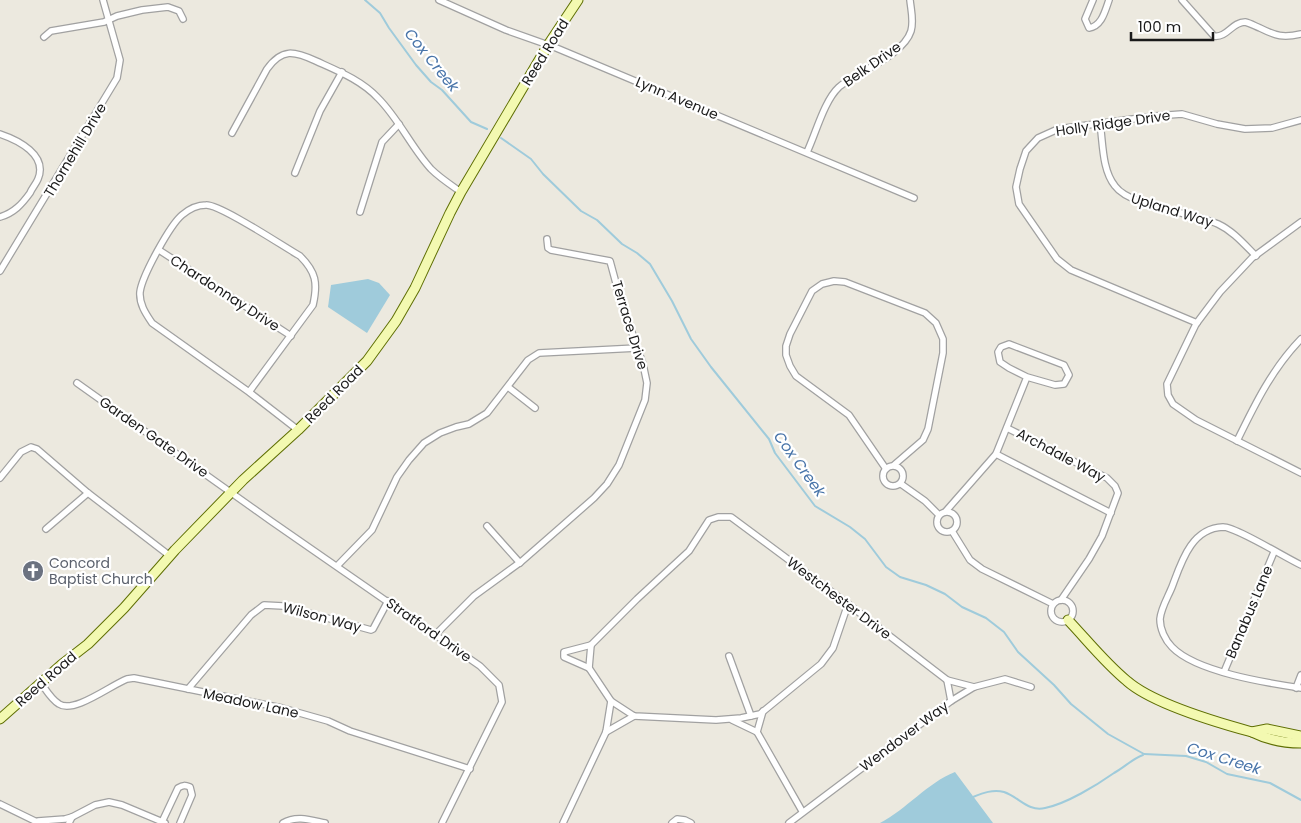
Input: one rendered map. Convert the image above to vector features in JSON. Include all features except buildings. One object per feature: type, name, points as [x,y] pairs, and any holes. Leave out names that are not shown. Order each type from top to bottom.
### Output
[{"type":"street","name":"Thornehill Drive","points":[[0,272],[117,78],[120,60],[103,0]]},
{"type":"street","name":"Lynn Avenue","points":[[439,0],[506,30],[548,45],[914,198]]},
{"type":"street","name":"Reed Road","points":[[0,719],[88,644],[232,492],[367,361],[396,321],[415,288],[461,192],[548,45],[578,0]]},
{"type":"street","name":"Belk Drive","points":[[807,152],[830,98],[839,88],[885,58],[905,41],[912,21],[910,0]]},
{"type":"street","points":[[1093,0],[1085,19],[1088,28],[1092,28],[1099,23],[1109,0]]},
{"type":"street","points":[[1182,0],[1214,36],[1222,36],[1236,24],[1244,22],[1278,36],[1301,34]]},
{"type":"street","points":[[44,37],[51,31],[60,28],[104,22],[142,10],[168,6],[179,10],[183,19]]},
{"type":"street","points":[[232,133],[273,60],[284,54],[297,53],[342,72],[370,90],[383,103],[431,168],[461,192]]},
{"type":"street","points":[[296,173],[320,111],[342,72]]},
{"type":"street","name":"Holly Ridge Drive","points":[[1198,323],[1071,270],[1057,259],[1020,204],[1016,187],[1026,151],[1038,138],[1058,129],[1155,116],[1182,114],[1216,124],[1246,129],[1272,128],[1301,120]]},
{"type":"street","name":"Upland Way","points":[[1100,123],[1107,170],[1114,186],[1121,193],[1134,200],[1198,216],[1219,224],[1237,236],[1256,256]]},
{"type":"street","points":[[360,212],[382,142],[399,124]]},
{"type":"street","points":[[0,134],[24,145],[35,154],[40,165],[39,178],[24,201],[12,212],[0,217]]},
{"type":"street","points":[[249,392],[313,305],[316,279],[310,266],[300,256],[223,210],[208,204],[192,208],[181,216],[172,228],[144,278],[140,292],[144,311],[152,323],[249,392],[298,430]]},
{"type":"street","points":[[1301,222],[1256,256],[1220,292],[1198,323],[1167,384],[1168,395],[1173,404],[1190,416],[1301,473]]},
{"type":"street","name":"Terrace Drive","points":[[436,635],[474,596],[520,563],[594,498],[614,473],[645,400],[647,383],[610,261],[551,250],[548,248],[547,239]]},
{"type":"street","name":"Chardonnay Drive","points":[[159,250],[291,336]]},
{"type":"street","points":[[886,469],[848,415],[796,376],[786,355],[786,346],[790,334],[812,290],[822,284],[834,280],[857,286],[925,313],[940,329],[943,339],[943,353],[928,430],[923,440],[894,465],[886,469],[883,478],[886,485],[894,487],[901,484],[904,476],[894,465]]},
{"type":"street","points":[[1237,441],[1262,391],[1287,354],[1301,339]]},
{"type":"street","points":[[1009,344],[1064,365],[1069,375],[1064,384],[1055,386],[1027,377],[1000,362],[998,352],[1001,347],[1009,344]]},
{"type":"street","points":[[337,566],[372,530],[397,477],[424,443],[440,433],[469,424],[487,413],[528,360],[539,352],[637,348]]},
{"type":"street","points":[[946,511],[954,514],[958,521],[955,529],[946,533],[940,530],[936,523],[939,515],[946,511],[996,454],[1027,377]]},
{"type":"street","name":"Garden Gate Drive","points":[[77,383],[232,492]]},
{"type":"street","points":[[508,386],[535,408]]},
{"type":"street","name":"Archdale Way","points":[[1007,428],[1107,478],[1115,486],[1118,493],[1102,536],[1061,600]]},
{"type":"street","points":[[0,478],[21,452],[31,447],[37,449],[88,493],[170,556]]},
{"type":"street","name":"Archdale Way","points":[[996,454],[1111,513]]},
{"type":"street","points":[[901,484],[925,501],[939,515]]},
{"type":"street","name":"Stratford Drive","points":[[232,492],[480,666],[499,685],[502,693],[502,702],[442,823]]},
{"type":"street","points":[[46,529],[88,493]]},
{"type":"street","name":"Westchester Drive","points":[[591,645],[688,551],[709,520],[718,517],[731,517],[947,680]]},
{"type":"street","points":[[487,526],[520,563]]},
{"type":"street","points":[[1301,565],[1237,531],[1224,527],[1210,530],[1198,537],[1188,550],[1179,568],[1161,616],[1163,634],[1172,647],[1185,656],[1224,672],[1253,681],[1298,688],[1301,675]]},
{"type":"street","points":[[952,531],[970,560],[982,569],[1053,604]]},
{"type":"street","name":"Banabus Lane","points":[[1224,672],[1274,552]]},
{"type":"street","points":[[1061,600],[1069,603],[1073,610],[1070,618],[1062,622],[1054,620],[1051,612],[1053,604],[1061,600]]},
{"type":"street","name":"Wilson Way","points":[[188,689],[251,615],[264,605],[283,606],[371,630],[374,629],[388,602]]},
{"type":"street","points":[[588,668],[591,645],[564,652],[564,657],[588,668],[611,701],[634,716],[730,719],[751,716],[763,711],[821,664],[833,648],[848,604]]},
{"type":"street","points":[[1068,620],[1127,682],[1150,696],[1260,736],[1301,743]]},
{"type":"street","points":[[729,656],[751,716]]},
{"type":"street","name":"Meadow Lane","points":[[41,683],[52,698],[66,707],[76,705],[127,679],[134,678],[282,708],[328,721],[350,731],[470,769]]},
{"type":"street","name":"Wendover Way","points":[[789,823],[802,811],[951,701],[974,688],[1005,679],[1031,687]]},
{"type":"street","points":[[951,701],[947,680],[974,688]]},
{"type":"street","points":[[563,823],[606,732],[611,701]]},
{"type":"street","points":[[757,732],[763,711]]},
{"type":"street","points":[[606,732],[634,716]]},
{"type":"street","points":[[730,719],[757,732],[802,811]]},
{"type":"street","points":[[1252,732],[1267,729],[1301,736]]},
{"type":"street","points":[[0,804],[39,822],[65,819],[95,805],[109,802],[122,805],[164,822],[178,788],[186,785],[190,787],[192,795],[180,823]]},
{"type":"street","points":[[69,823],[72,816]]},
{"type":"street","points":[[283,823],[287,820],[299,818],[325,823]]},
{"type":"street","points":[[672,823],[677,819],[691,823]]},
{"type":"water","points":[[368,279],[379,283],[390,295],[367,333],[328,307],[331,285]]},
{"type":"water","points":[[955,772],[993,823],[880,823],[899,811],[926,789]]},
{"type":"waterway","name":"Cox Creek","points":[[365,0],[380,13],[416,65],[431,82],[442,90],[471,122],[487,129]]},
{"type":"waterway","name":"Cox Creek","points":[[501,138],[531,159],[543,174],[581,211],[597,220],[622,244],[650,264],[672,301],[691,339],[769,439],[775,453],[815,506],[850,527],[865,539],[886,567],[900,577],[926,585],[945,594],[962,607],[986,618],[1004,632],[1018,652],[1054,685],[1071,704],[1108,734],[1144,754],[1186,756],[1206,762],[1227,774],[1270,783],[1301,800]]},
{"type":"waterway","points":[[973,797],[988,792],[1000,791],[1034,808],[1045,808],[1062,803],[1081,794],[1143,755]]},
{"type":"place","name":"Concord Baptist Church","points":[[33,571]]}]
